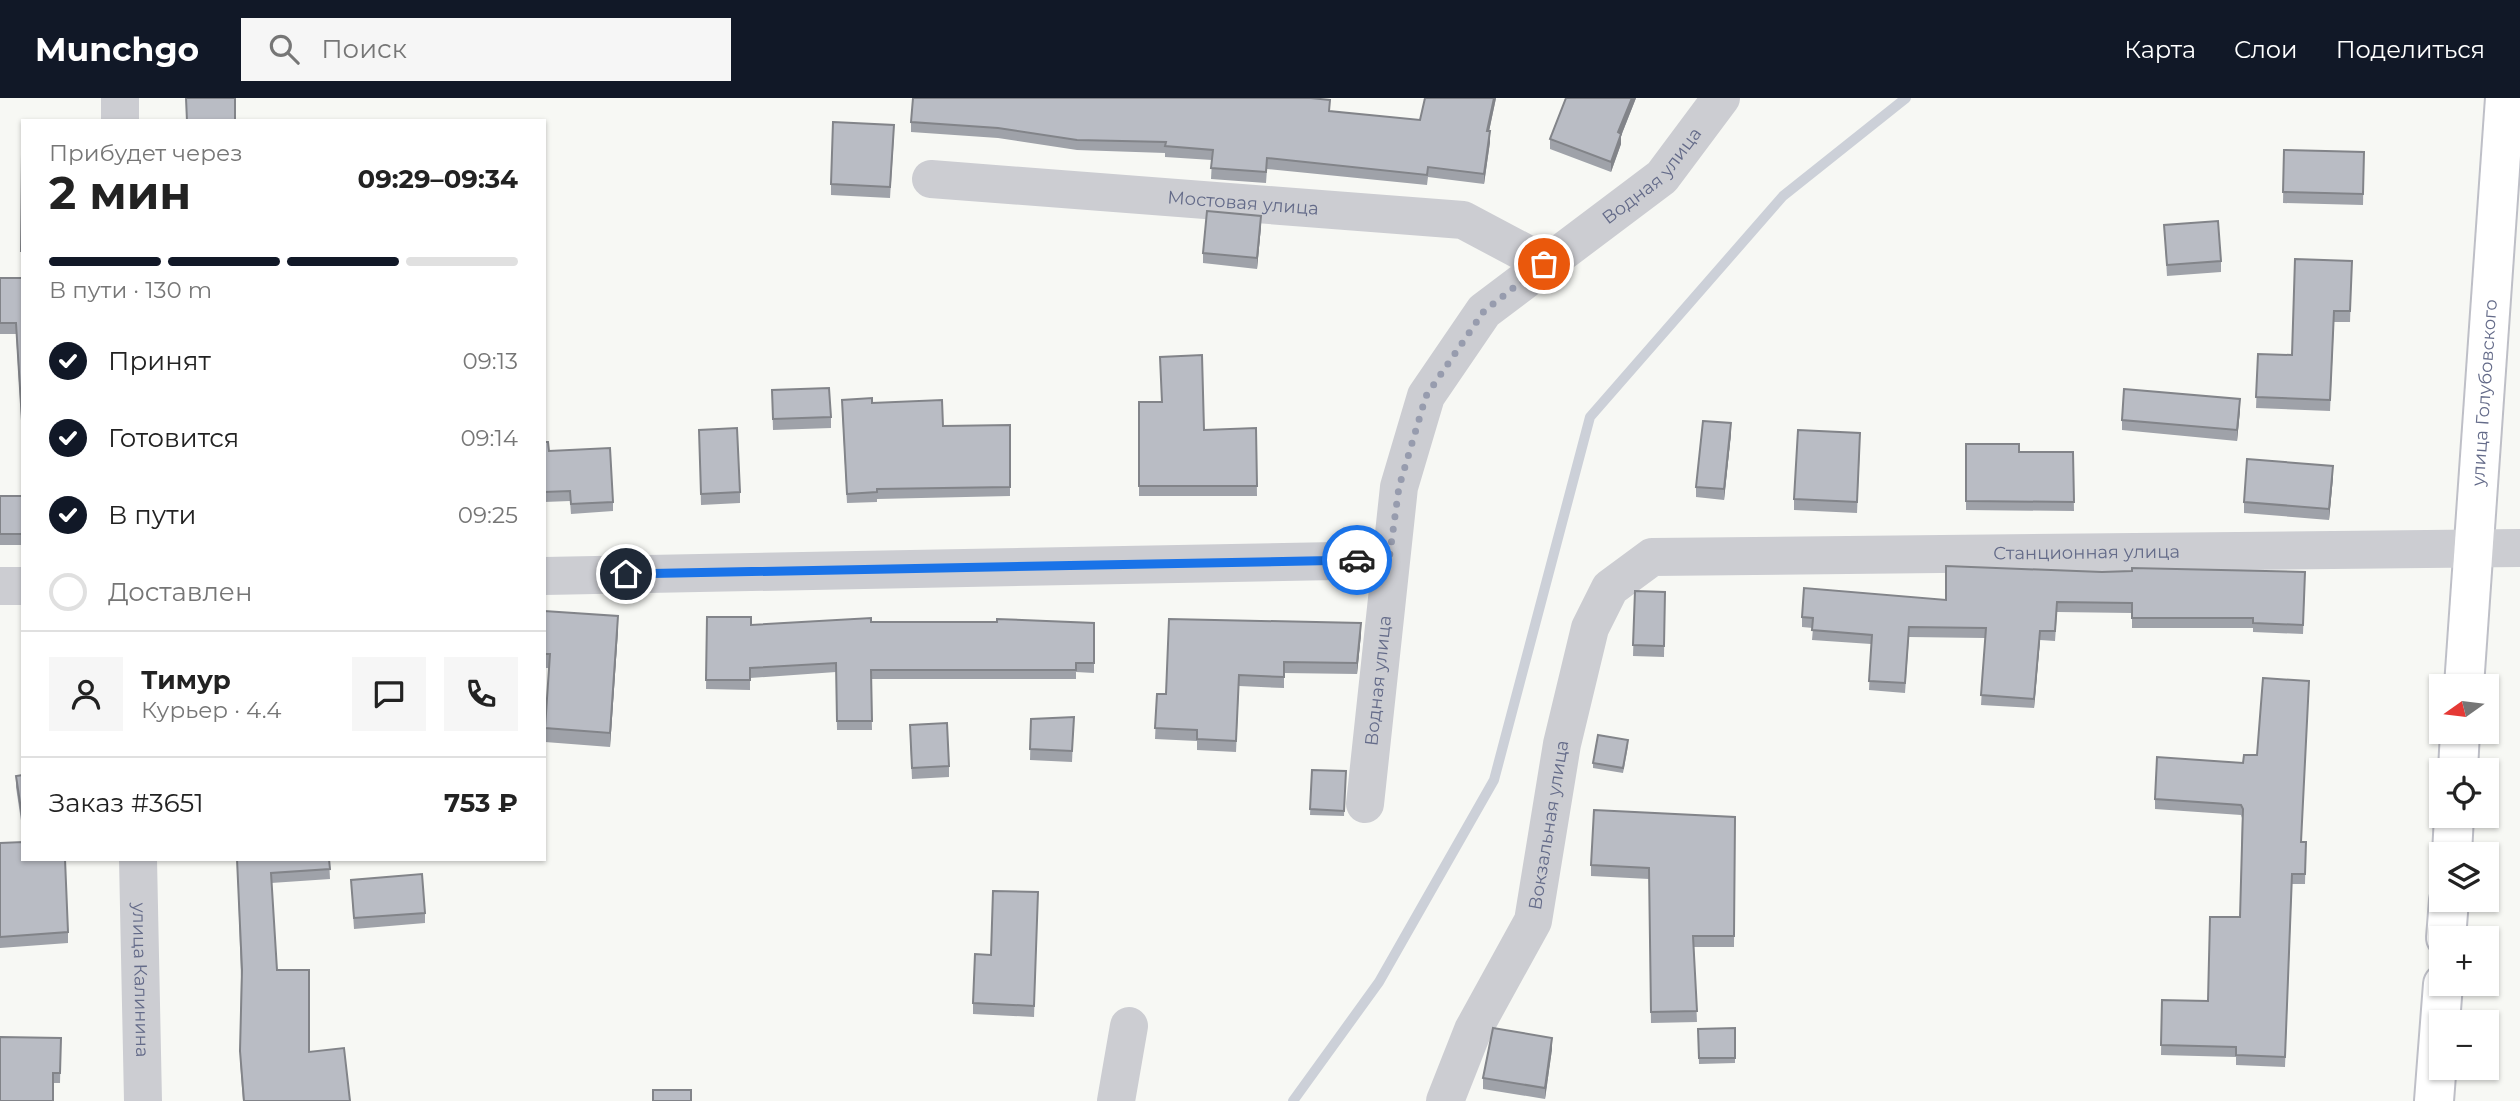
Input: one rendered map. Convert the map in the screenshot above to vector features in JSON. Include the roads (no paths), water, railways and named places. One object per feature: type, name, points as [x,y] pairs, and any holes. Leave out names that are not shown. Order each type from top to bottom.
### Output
[{"type":"street","points":[[120,98],[120,119]]},
{"type":"street","name":"Водная улица","points":[[1365,804],[1389,560],[1399,487],[1426,396],[1484,311],[1662,177],[1721,98]]},
{"type":"street","name":"улица Голубовского","points":[[2464,674],[2505,98]]},
{"type":"street","name":"Мостовая улица","points":[[931,179],[1463,220],[1544,264]]},
{"type":"street","name":"Станционная улица","points":[[1652,557],[2520,548]]},
{"type":"street","name":"Вокзальная улица","points":[[1445,1101],[1473,1031],[1533,921],[1562,744],[1590,628],[1610,588],[1652,557]]},
{"type":"street","points":[[546,576],[1389,560]]},
{"type":"street","points":[[0,586],[21,586]]},
{"type":"street","name":"улица Калинина","points":[[138,861],[144,1101]]},
{"type":"street","points":[[2434,1101],[2442,996]]},
{"type":"street","points":[[1116,1101],[1129,1026]]},
{"type":"waterway","points":[[1293,1101],[1379,982],[1494,780],[1590,417],[1783,196],[1906,98]]}]
